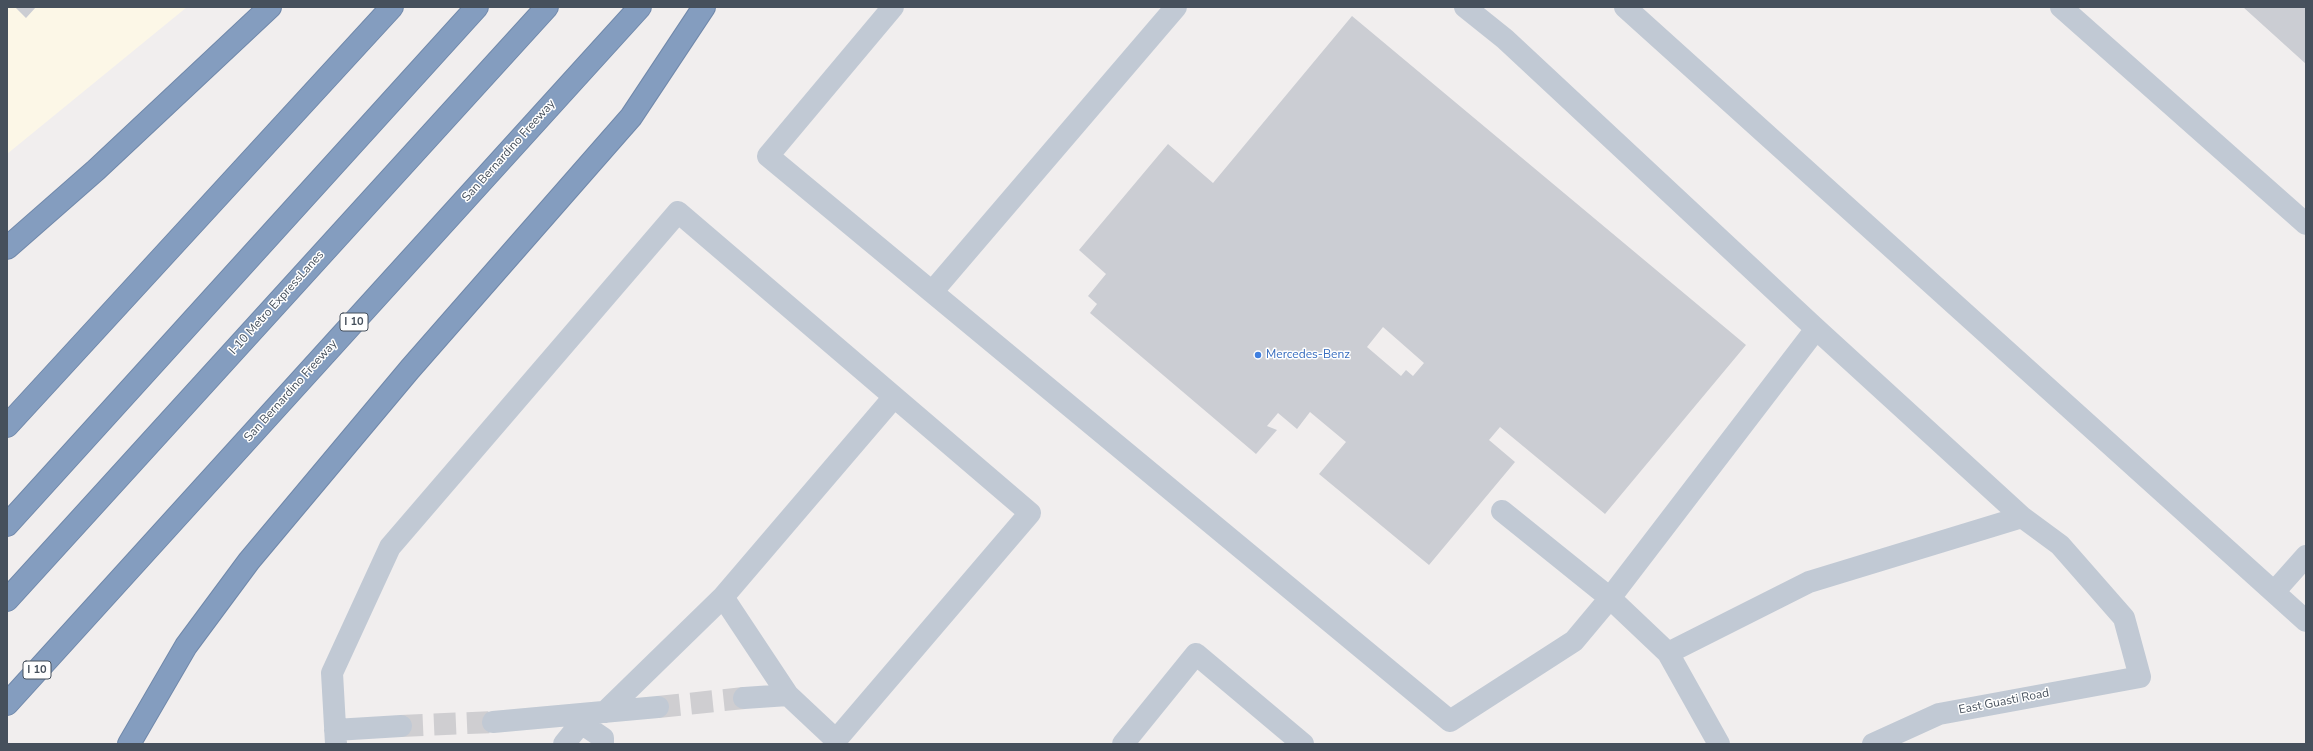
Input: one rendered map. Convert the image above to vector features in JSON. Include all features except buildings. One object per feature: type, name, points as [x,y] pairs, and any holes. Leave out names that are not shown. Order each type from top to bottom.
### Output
[{"type":"highway","points":[[7,248],[96,170],[270,7]]},
{"type":"highway","points":[[7,426],[392,7]]},
{"type":"highway","points":[[7,525],[477,7]]},
{"type":"highway","name":"I-10 Metro ExpressLanes","points":[[7,600],[547,7]]},
{"type":"highway","name":"San Bernardino Freeway","points":[[7,704],[640,7]]},
{"type":"highway","points":[[129,744],[186,646],[249,561],[410,369],[631,117],[704,7]]},
{"type":"street","points":[[893,7],[768,156],[1450,722],[1574,641],[1610,598],[1816,329]]},
{"type":"street","points":[[932,292],[1176,7]]},
{"type":"street","points":[[1465,7],[1505,39],[1816,329],[2022,517]]},
{"type":"street","points":[[1625,7],[2306,621]]},
{"type":"street","points":[[2061,7],[2306,224]]},
{"type":"street","points":[[401,726],[336,737],[332,673],[390,547],[678,212],[1030,513],[836,742],[788,695],[722,597]]},
{"type":"street","points":[[605,712],[722,597],[894,397]]},
{"type":"street","points":[[1502,511],[1610,598],[1668,653],[1719,744]]},
{"type":"street","points":[[1668,653],[1809,582],[2022,517]]},
{"type":"street","name":"East Guasti Road","points":[[1874,744],[1940,714],[2140,677],[2124,618],[2060,545],[2022,517]]},
{"type":"street","points":[[2274,592],[2306,556]]},
{"type":"street","points":[[1122,744],[1196,654],[1303,744]]},
{"type":"street","points":[[744,698],[788,695]]},
{"type":"street","points":[[493,722],[581,719],[605,712],[658,707]]},
{"type":"street","points":[[564,744],[581,719]]},
{"type":"street","points":[[581,719],[603,738],[603,744]]},
{"type":"shaded area","points":[[7,7],[187,7],[7,154]]},
{"type":"tunnel","points":[[658,707],[744,698]]},
{"type":"tunnel","points":[[401,726],[493,722]]},
{"type":"place","name":"Mercedes-Benz","points":[[1258,355]]}]
